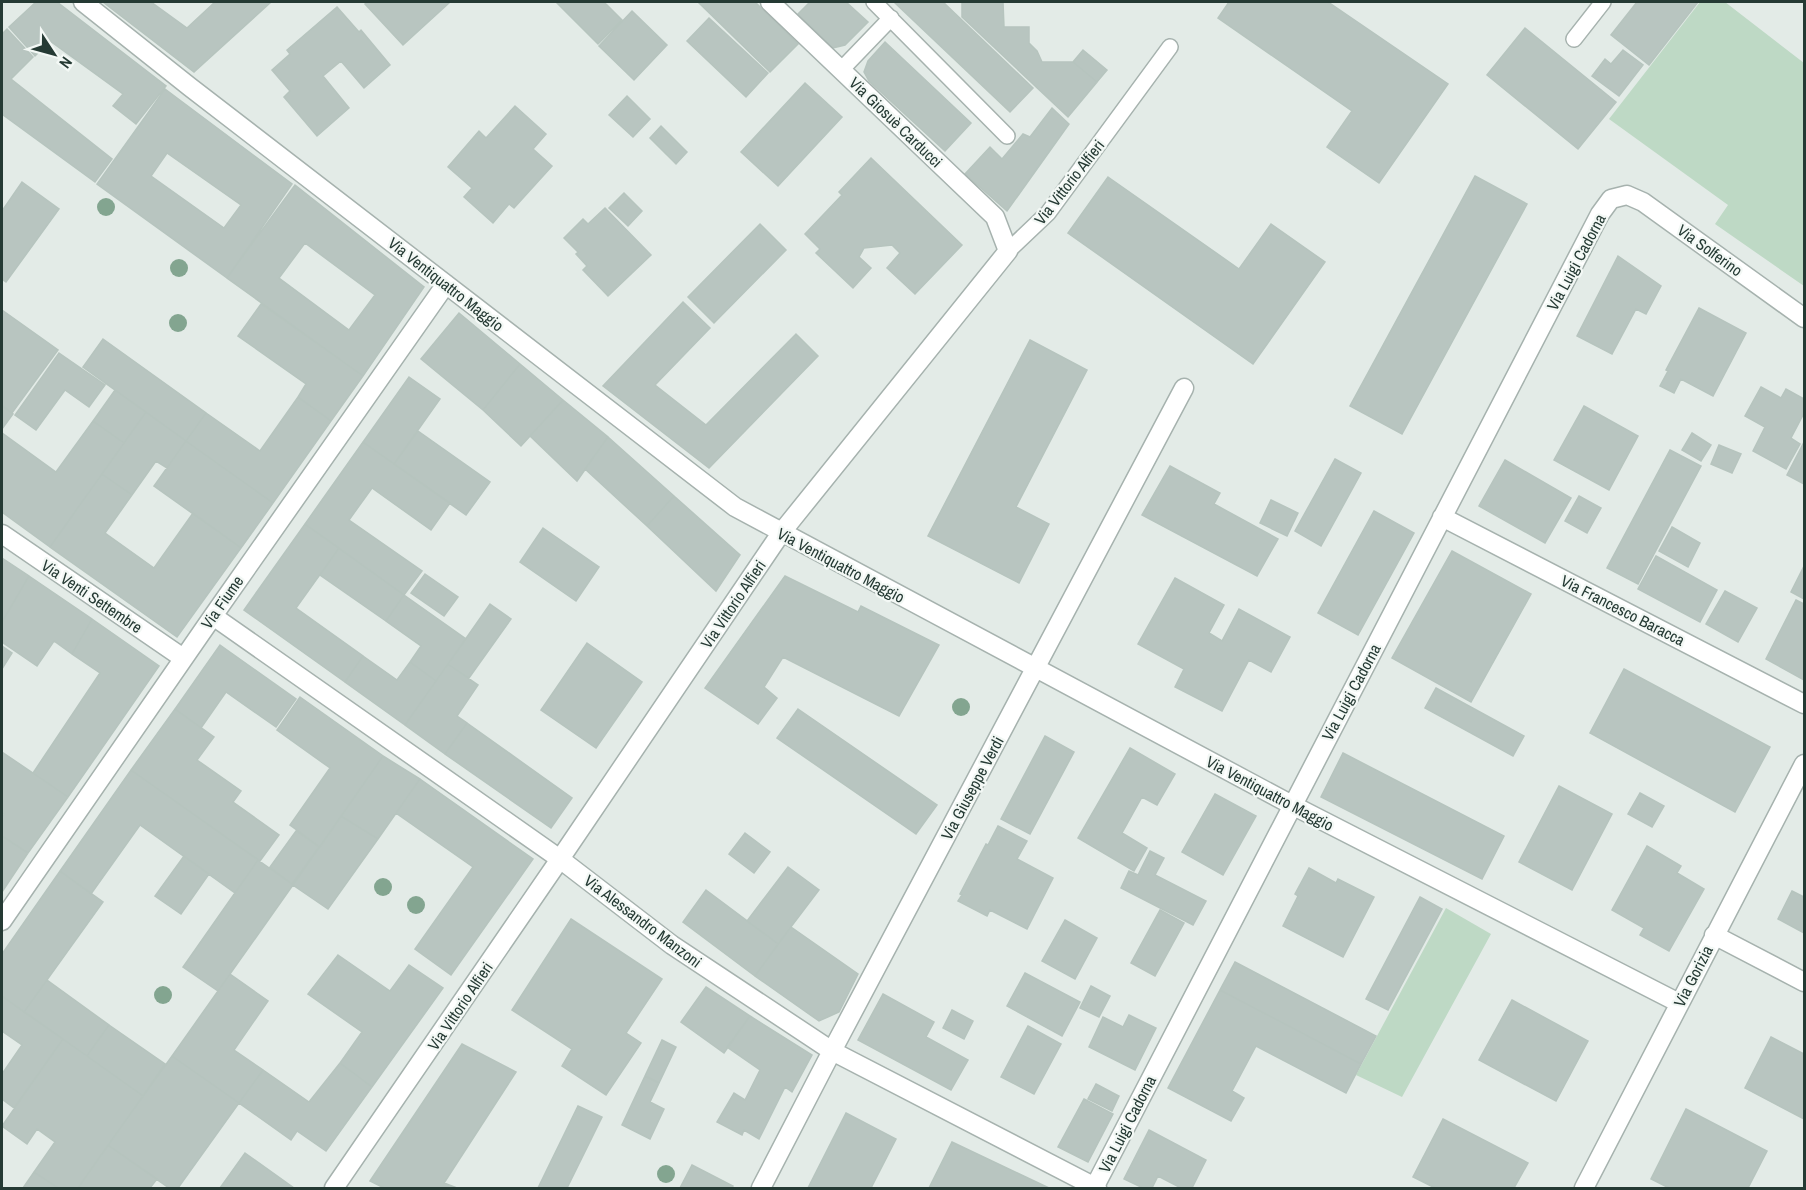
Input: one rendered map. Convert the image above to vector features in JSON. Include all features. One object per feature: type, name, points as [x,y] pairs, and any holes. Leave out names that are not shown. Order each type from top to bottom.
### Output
[{"type":"street","name":"Via Ventiquattro Maggio","points":[[83,2],[735,507],[1292,805],[1679,1003]]},
{"type":"street","name":"Via Giosuè Carducci","points":[[770,2],[995,217],[1008,252]]},
{"type":"street","name":"Via Solferino","points":[[1611,199],[1627,195],[1643,202],[1804,318]]},
{"type":"street","name":"Via Luigi Cadorna","points":[[1095,1188],[1600,214],[1611,199]]},
{"type":"street","name":"Via Vittorio Alfieri","points":[[334,1188],[781,533],[1008,252]]},
{"type":"street","name":"Via Fiume","points":[[2,921],[183,658],[446,284]]},
{"type":"street","name":"Via Giuseppe Verdi","points":[[761,1188],[1184,388]]},
{"type":"street","name":"Via Francesco Baracca","points":[[1442,517],[1804,704]]},
{"type":"street","name":"Via Venti Settembre","points":[[2,534],[183,658]]},
{"type":"street","name":"Via Alessandro Manzoni","points":[[213,616],[560,859],[672,945],[832,1051],[1095,1188]]},
{"type":"street","name":"Via Gorizia","points":[[1584,1188],[1804,764]]},
{"type":"street","points":[[1714,935],[1804,982]]},
{"type":"lane","points":[[874,2],[1007,136]]},
{"type":"lane","points":[[1574,39],[1603,2]]},
{"type":"lane","points":[[841,69],[891,18]]},
{"type":"lane","name":"Via Vittorio Alfieri","points":[[1008,252],[1048,213],[1170,47]]},
{"type":"green space","points":[[1700,2],[1725,2],[1804,63],[1804,286],[1715,224],[1728,205],[1609,119]]},
{"type":"green space","points":[[1446,908],[1491,934],[1402,1097],[1356,1075]]},
{"type":"building","points":[[36,2],[57,2],[166,86],[136,124],[113,106],[123,94],[50,41],[35,56],[9,27]]},
{"type":"building","points":[[103,2],[151,2],[187,28],[215,2],[271,2],[194,72]]},
{"type":"building","points":[[367,2],[450,2],[403,45],[365,4]]},
{"type":"building","points":[[556,2],[606,2],[622,20],[598,44]]},
{"type":"building","points":[[698,2],[755,2],[798,44],[770,72]]},
{"type":"building","points":[[810,2],[846,2],[868,22],[845,45],[833,48],[798,14]]},
{"type":"building","points":[[894,2],[943,2],[1033,88],[1010,112]]},
{"type":"building","points":[[962,2],[1003,2],[1004,27],[1029,27],[1029,43],[1037,51],[1042,62],[1073,62],[1097,82],[1068,117],[962,17]]},
{"type":"building","points":[[1229,2],[1328,2],[1448,84],[1379,183],[1327,147],[1352,111],[1218,18]]},
{"type":"building","points":[[1637,2],[1698,2],[1649,65],[1611,35]]},
{"type":"building","points":[[337,7],[359,32],[361,30],[390,65],[364,88],[341,61],[323,76],[349,108],[317,136],[284,97],[290,91],[272,70],[290,54],[287,50]]},
{"type":"building","points":[[632,11],[667,45],[634,80],[599,46]]},
{"type":"building","points":[[709,18],[768,73],[746,97],[687,41]]},
{"type":"building","points":[[1525,28],[1616,102],[1578,149],[1487,75]]},
{"type":"building","points":[[7,29],[33,57],[11,79],[112,159],[95,182],[2,114],[2,34]]},
{"type":"building","points":[[885,42],[971,123],[945,151],[869,81],[864,72],[868,61]]},
{"type":"building","points":[[1083,50],[1107,70],[1097,82],[1073,62]]},
{"type":"building","points":[[1623,50],[1643,65],[1619,96],[1592,76],[1605,59],[1611,64]]},
{"type":"building","points":[[805,83],[842,117],[778,186],[741,152]]},
{"type":"building","points":[[165,89],[292,184],[227,278],[97,184]],"holes":[[[167,153],[241,205],[224,228],[151,176]]]},
{"type":"building","points":[[627,96],[650,119],[633,137],[609,115]]},
{"type":"building","points":[[515,106],[546,134],[533,149],[552,166],[514,208],[509,204],[493,223],[464,197],[472,188],[448,167],[479,131],[486,138]]},
{"type":"building","points":[[1052,108],[1069,124],[1007,211],[965,174],[990,147],[1002,159],[1023,134],[1030,137]]},
{"type":"building","points":[[661,126],[687,152],[676,164],[650,138]]},
{"type":"building","points":[[871,158],[962,245],[915,294],[887,268],[900,253],[892,245],[864,248],[859,257],[871,268],[853,288],[816,253],[820,249],[805,234],[842,195],[839,192]]},
{"type":"building","points":[[1475,176],[1527,204],[1402,434],[1350,406]]},
{"type":"building","points":[[1108,177],[1239,269],[1271,224],[1325,262],[1253,364],[1068,233]]},
{"type":"building","points":[[22,182],[59,209],[6,282],[2,279],[2,211]]},
{"type":"building","points":[[295,185],[424,287],[363,376],[227,278]],"holes":[[[305,243],[375,295],[349,330],[279,278]]]},
{"type":"building","points":[[624,193],[642,211],[628,226],[609,208]]},
{"type":"building","points":[[605,208],[651,255],[608,296],[583,270],[587,266],[576,254],[578,252],[564,238],[583,219],[588,224]]},
{"type":"building","points":[[760,224],[786,250],[714,323],[688,297]]},
{"type":"building","points":[[1618,256],[1661,286],[1646,314],[1636,309],[1612,354],[1577,336]]},
{"type":"building","points":[[683,302],[710,328],[655,385],[706,425],[796,334],[818,356],[709,468],[603,386]]},
{"type":"building","points":[[261,304],[363,376],[331,421],[298,397],[306,384],[238,336]]},
{"type":"building","points":[[1699,308],[1746,333],[1713,396],[1681,379],[1674,393],[1660,386]]},
{"type":"building","points":[[2,310],[58,350],[12,413],[2,405]]},
{"type":"building","points":[[459,313],[520,364],[483,410],[421,359]]},
{"type":"building","points":[[103,339],[206,413],[186,441],[83,367]]},
{"type":"building","points":[[1030,340],[1087,370],[1016,507],[1049,524],[1019,583],[928,536]]},
{"type":"building","points":[[59,353],[105,385],[89,407],[65,390],[36,430],[15,415]]},
{"type":"building","points":[[520,364],[563,400],[521,446],[483,410]]},
{"type":"building","points":[[409,377],[440,399],[394,464],[363,442]]},
{"type":"building","points":[[1761,387],[1781,398],[1786,389],[1804,399],[1804,413],[1791,438],[1800,444],[1786,469],[1753,451],[1765,427],[1745,416]]},
{"type":"building","points":[[115,390],[146,412],[124,443],[93,421]]},
{"type":"building","points":[[298,397],[331,421],[273,503],[186,441],[206,413],[260,451]]},
{"type":"building","points":[[563,400],[608,437],[577,481],[530,436]]},
{"type":"building","points":[[2,406],[13,414],[2,429]]},
{"type":"building","points":[[1584,406],[1638,436],[1609,490],[1554,460]]},
{"type":"building","points":[[146,412],[186,441],[167,468],[156,461],[132,495],[102,474]]},
{"type":"building","points":[[93,421],[124,443],[50,547],[2,512],[2,433],[56,472]]},
{"type":"building","points":[[418,431],[490,482],[466,515],[394,464]]},
{"type":"building","points":[[1692,433],[1711,445],[1701,461],[1682,450]]},
{"type":"building","points":[[608,437],[674,496],[647,526],[585,469]]},
{"type":"building","points":[[186,441],[273,503],[241,548],[154,486]]},
{"type":"building","points":[[363,442],[450,503],[431,530],[372,488],[349,520],[422,571],[404,595],[305,524]]},
{"type":"building","points":[[1804,442],[1804,484],[1787,475]]},
{"type":"building","points":[[1719,445],[1741,454],[1732,473],[1711,464]]},
{"type":"building","points":[[1670,450],[1701,466],[1638,584],[1607,568]]},
{"type":"building","points":[[1335,459],[1361,473],[1321,546],[1295,531]]},
{"type":"building","points":[[1505,460],[1571,498],[1545,543],[1479,506]]},
{"type":"building","points":[[1170,466],[1220,493],[1214,504],[1278,539],[1257,576],[1142,515]]},
{"type":"building","points":[[102,474],[132,495],[105,533],[154,568],[193,513],[241,548],[177,637],[50,547]]},
{"type":"building","points":[[674,496],[740,555],[716,591],[647,526]]},
{"type":"building","points":[[1579,496],[1601,508],[1587,533],[1565,521]]},
{"type":"building","points":[[1271,500],[1298,513],[1287,536],[1260,523]]},
{"type":"building","points":[[1374,511],[1414,533],[1358,635],[1318,613]]},
{"type":"building","points":[[305,524],[339,548],[296,608],[363,656],[345,682],[244,610]]},
{"type":"building","points":[[1672,527],[1700,543],[1688,567],[1659,551]]},
{"type":"building","points":[[543,528],[599,567],[576,601],[520,562]]},
{"type":"building","points":[[339,548],[404,595],[386,621],[320,575]]},
{"type":"building","points":[[1452,551],[1531,594],[1471,702],[1392,658]]},
{"type":"building","points":[[1656,556],[1717,590],[1700,622],[1638,589]]},
{"type":"building","points":[[2,558],[29,576],[2,622]]},
{"type":"building","points":[[1804,566],[1804,599],[1791,592]]},
{"type":"building","points":[[425,574],[458,597],[444,616],[411,593]]},
{"type":"building","points":[[29,576],[92,619],[72,654],[54,641],[37,666],[2,642],[2,622]]},
{"type":"building","points":[[785,576],[858,612],[861,606],[939,645],[899,716],[783,657],[764,687],[777,698],[758,724],[705,688]]},
{"type":"building","points":[[1175,578],[1224,605],[1209,633],[1222,641],[1239,609],[1290,637],[1271,672],[1249,660],[1222,711],[1175,687],[1184,669],[1138,644]]},
{"type":"building","points":[[1725,591],[1757,608],[1738,642],[1706,624]]},
{"type":"building","points":[[404,595],[466,639],[436,681],[410,662],[421,646],[386,621]]},
{"type":"building","points":[[1796,600],[1804,604],[1804,680],[1766,659]]},
{"type":"building","points":[[490,604],[511,619],[469,678],[448,664]]},
{"type":"building","points":[[92,619],[159,666],[68,797],[33,773],[100,673],[72,654]]},
{"type":"building","points":[[587,643],[642,682],[596,748],[541,710]]},
{"type":"building","points":[[220,645],[296,699],[276,727],[226,692],[201,728],[175,709]]},
{"type":"building","points":[[2,646],[12,653],[2,669]]},
{"type":"building","points":[[363,656],[397,680],[410,662],[436,681],[405,725],[345,682]]},
{"type":"building","points":[[448,664],[478,685],[457,716],[467,723],[445,754],[405,725]]},
{"type":"building","points":[[1624,669],[1770,747],[1735,812],[1590,733]]},
{"type":"building","points":[[1436,688],[1524,736],[1513,756],[1425,708]]},
{"type":"building","points":[[300,697],[383,756],[320,847],[290,825],[330,768],[277,730]]},
{"type":"building","points":[[175,709],[214,737],[197,760],[241,791],[233,802],[279,835],[260,861],[131,770]]},
{"type":"building","points":[[798,709],[937,805],[916,834],[777,738]]},
{"type":"building","points":[[467,723],[572,798],[551,828],[445,754]]},
{"type":"building","points":[[1045,736],[1074,752],[1030,834],[1001,819]]},
{"type":"building","points":[[1130,748],[1175,774],[1157,805],[1142,797],[1122,833],[1147,848],[1134,871],[1078,838]]},
{"type":"building","points":[[2,752],[68,797],[28,853],[2,836],[4,814],[2,812]]},
{"type":"building","points":[[1343,753],[1504,836],[1482,879],[1321,797]]},
{"type":"building","points":[[383,756],[420,779],[378,839],[341,816]]},
{"type":"building","points":[[131,770],[258,860],[235,893],[140,825],[91,894],[60,871]]},
{"type":"building","points":[[420,779],[533,859],[451,975],[415,949],[473,867],[396,813]]},
{"type":"building","points":[[1559,786],[1612,814],[1572,890],[1519,862]]},
{"type":"building","points":[[1640,793],[1664,806],[1652,827],[1628,814]]},
{"type":"building","points":[[1215,794],[1256,816],[1223,875],[1182,852]]},
{"type":"building","points":[[341,816],[378,839],[328,909],[293,885]]},
{"type":"building","points":[[998,826],[1027,841],[1017,859],[1053,878],[1027,929],[990,910],[987,916],[958,901],[986,844],[988,845]]},
{"type":"building","points":[[296,831],[319,847],[292,884],[270,867]]},
{"type":"building","points":[[745,833],[770,852],[754,873],[729,854]]},
{"type":"building","points":[[2,836],[28,853],[2,892]]},
{"type":"building","points":[[1647,846],[1681,866],[1677,873],[1704,889],[1669,951],[1640,935],[1644,928],[1612,910]]},
{"type":"building","points":[[1150,851],[1164,858],[1155,875],[1206,901],[1193,925],[1121,888],[1129,871],[1138,875]]},
{"type":"building","points":[[184,856],[209,874],[181,914],[155,896]]},
{"type":"building","points":[[258,860],[293,885],[218,991],[183,967]]},
{"type":"building","points":[[788,867],[819,890],[778,944],[747,921]]},
{"type":"building","points":[[1309,868],[1336,883],[1338,879],[1374,897],[1343,957],[1283,926],[1298,896],[1295,894]]},
{"type":"building","points":[[60,871],[103,902],[24,1012],[2,996],[2,954]]},
{"type":"building","points":[[706,890],[778,944],[755,976],[683,922]]},
{"type":"building","points":[[1792,891],[1804,897],[1804,933],[1778,919]]},
{"type":"building","points":[[1420,897],[1442,909],[1388,1010],[1366,999]]},
{"type":"building","points":[[1160,910],[1184,923],[1155,976],[1131,963]]},
{"type":"building","points":[[571,919],[662,979],[626,1033],[641,1043],[606,1095],[562,1066],[572,1049],[512,1010]]},
{"type":"building","points":[[1065,920],[1097,938],[1075,979],[1042,961]]},
{"type":"building","points":[[791,927],[858,974],[839,1012],[819,1021],[755,976]]},
{"type":"building","points":[[338,955],[390,991],[409,965],[443,988],[372,1087],[340,1063],[362,1032],[308,994]]},
{"type":"building","points":[[1235,962],[1376,1036],[1361,1064],[1220,990]]},
{"type":"building","points":[[1025,973],[1080,1002],[1062,1036],[1007,1006]]},
{"type":"building","points":[[230,974],[268,1001],[234,1050],[263,1070],[239,1103],[172,1056]]},
{"type":"building","points":[[47,980],[109,1025],[87,1056],[24,1012]]},
{"type":"building","points":[[1091,986],[1110,996],[1099,1017],[1080,1008]]},
{"type":"building","points":[[706,987],[750,1016],[724,1053],[681,1022]]},
{"type":"building","points":[[1220,990],[1361,1064],[1346,1093],[1256,1046],[1232,1091],[1244,1098],[1231,1121],[1168,1088]]},
{"type":"building","points":[[883,994],[934,1022],[926,1037],[968,1060],[951,1090],[858,1040]]},
{"type":"building","points":[[2,996],[63,1039],[14,1108],[2,1099],[2,1074],[22,1045],[2,1031]]},
{"type":"building","points":[[1512,1000],[1588,1041],[1556,1101],[1479,1060]]},
{"type":"building","points":[[952,1010],[973,1021],[964,1039],[943,1028]]},
{"type":"building","points":[[1129,1015],[1156,1028],[1135,1070],[1089,1047],[1103,1017],[1123,1027]]},
{"type":"building","points":[[750,1016],[812,1055],[792,1092],[785,1087],[759,1139],[744,1130],[742,1135],[717,1122],[734,1093],[745,1100],[760,1070],[727,1047]]},
{"type":"building","points":[[109,1025],[165,1064],[143,1096],[87,1056]]},
{"type":"building","points":[[1028,1026],[1061,1044],[1034,1094],[1001,1077]]},
{"type":"building","points":[[1771,1037],[1804,1054],[1804,1119],[1745,1088]]},
{"type":"building","points":[[63,1039],[143,1096],[78,1188],[58,1188],[34,1172],[55,1142],[37,1129],[27,1144],[2,1126]]},
{"type":"building","points":[[662,1040],[676,1047],[659,1083],[645,1076]]},
{"type":"building","points":[[462,1044],[516,1072],[444,1183],[457,1188],[384,1188],[370,1181]]},
{"type":"building","points":[[172,1056],[239,1103],[178,1188],[169,1188],[108,1145]]},
{"type":"building","points":[[340,1063],[372,1087],[326,1151],[297,1131],[291,1140],[239,1103],[263,1070],[309,1102]]},
{"type":"building","points":[[645,1076],[659,1083],[650,1102],[664,1109],[650,1139],[622,1125]]},
{"type":"building","points":[[1096,1084],[1119,1096],[1112,1111],[1088,1099]]},
{"type":"building","points":[[1084,1099],[1113,1114],[1088,1162],[1058,1147]]},
{"type":"building","points":[[578,1106],[602,1117],[567,1188],[538,1188]]},
{"type":"building","points":[[1686,1109],[1767,1151],[1748,1188],[1669,1188],[1651,1179]]},
{"type":"building","points":[[846,1113],[896,1139],[871,1188],[808,1188]]},
{"type":"building","points":[[1443,1119],[1528,1163],[1514,1188],[1435,1188],[1413,1177]]},
{"type":"building","points":[[1149,1130],[1206,1160],[1192,1188],[1181,1188],[1158,1176],[1152,1188],[1143,1188],[1124,1179]]},
{"type":"building","points":[[952,1142],[1049,1188],[929,1188]]},
{"type":"building","points":[[108,1145],[157,1179],[150,1188],[78,1188]]},
{"type":"building","points":[[245,1153],[294,1188],[220,1188]]},
{"type":"building","points":[[692,1165],[733,1186],[732,1188],[680,1188]]},
{"type":"building","points":[[34,1172],[58,1188],[23,1188]]}]
